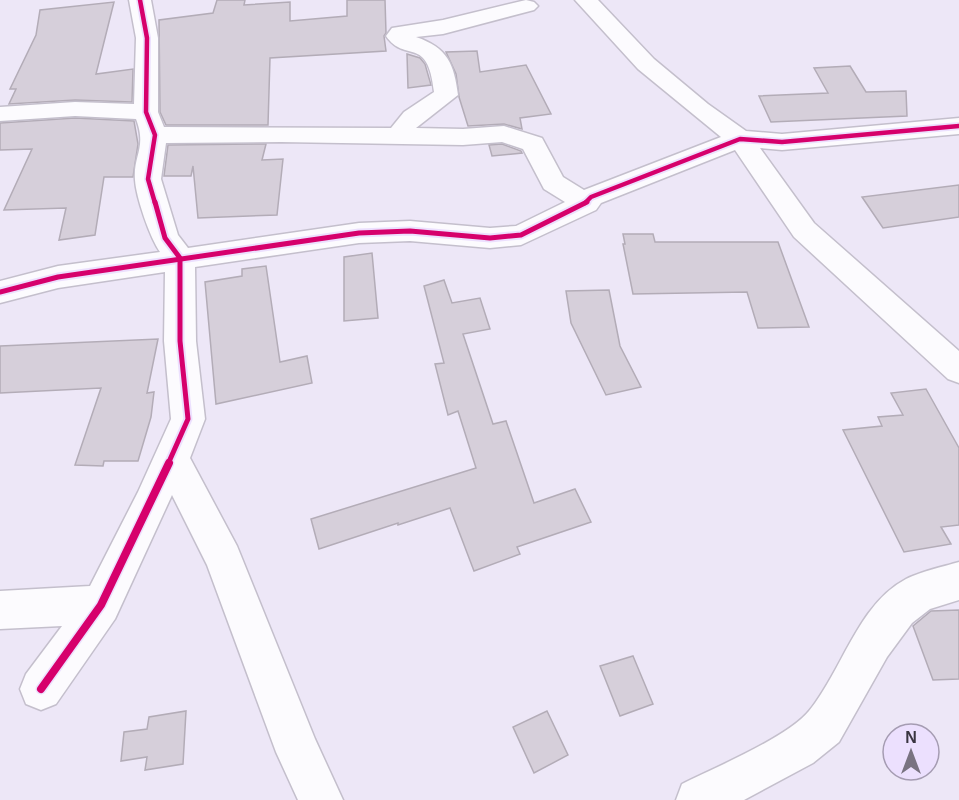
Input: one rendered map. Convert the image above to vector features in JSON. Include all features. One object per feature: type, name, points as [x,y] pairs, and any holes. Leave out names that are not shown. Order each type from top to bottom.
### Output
[{"type":"street","points":[[140,0],[147,38],[151,124],[148,179],[165,238],[180,258],[180,341],[188,419],[172,459],[224,559],[298,752],[321,800]]},
{"type":"street","points":[[586,0],[646,64],[699,109],[740,139],[804,230],[959,370]]},
{"type":"street","points":[[399,136],[403,126],[411,119],[446,95],[443,68],[426,48],[404,42],[397,36],[400,33],[443,27],[526,6]]},
{"type":"street","points":[[0,114],[75,109],[151,124],[281,134],[399,136],[504,134],[533,144],[553,183],[586,203]]},
{"type":"street","points":[[0,292],[58,277],[180,258],[386,231],[490,238],[521,236],[586,203],[591,197],[740,139],[782,142],[959,126]]},
{"type":"street","points":[[41,689],[101,605],[151,503],[188,419]]},
{"type":"street","points":[[698,800],[798,748],[824,727],[873,643],[897,609],[919,593],[959,581]]},
{"type":"street","points":[[0,610],[101,605]]},
{"type":"building","points":[[217,0],[245,0],[244,5],[290,2],[290,21],[347,16],[347,0],[385,0],[386,51],[270,58],[268,125],[166,125],[160,112],[159,20],[213,13]]},
{"type":"building","points":[[114,2],[96,74],[133,69],[132,102],[75,100],[9,104],[16,89],[10,89],[36,35],[40,10]]},
{"type":"building","points":[[477,51],[480,72],[526,65],[551,114],[520,118],[522,129],[504,124],[468,126],[459,97],[456,74],[446,52]]},
{"type":"building","points":[[407,54],[420,58],[425,64],[431,85],[408,88]]},
{"type":"building","points":[[850,66],[866,92],[906,91],[907,116],[771,122],[759,96],[828,93],[814,68]]},
{"type":"building","points":[[75,118],[134,121],[138,144],[133,177],[104,177],[95,235],[59,240],[66,208],[4,210],[32,149],[0,150],[0,123]]},
{"type":"building","points":[[266,144],[262,160],[283,159],[277,215],[198,218],[193,166],[191,176],[164,176],[168,145]]},
{"type":"building","points":[[502,144],[522,153],[492,156],[489,145]]},
{"type":"building","points":[[959,185],[959,217],[883,228],[862,197]]},
{"type":"building","points":[[623,234],[653,234],[655,242],[778,242],[809,327],[758,328],[747,292],[633,294]]},
{"type":"building","points":[[372,253],[378,318],[344,321],[344,257]]},
{"type":"building","points":[[266,266],[280,362],[307,356],[312,383],[216,404],[205,282],[242,276],[242,269]]},
{"type":"building","points":[[444,280],[452,303],[480,298],[490,329],[463,334],[493,424],[506,421],[534,503],[575,489],[591,522],[517,547],[520,554],[474,571],[450,508],[319,549],[311,519],[476,468],[458,411],[448,415],[435,364],[444,363],[424,286]]},
{"type":"building","points":[[609,290],[620,346],[641,387],[606,395],[571,323],[566,291]]},
{"type":"building","points":[[158,339],[147,393],[154,392],[151,417],[138,461],[104,461],[103,466],[75,465],[101,388],[0,393],[0,346]]},
{"type":"building","points":[[926,389],[959,448],[959,525],[941,527],[951,544],[904,552],[843,430],[882,426],[878,417],[903,415],[891,393]]},
{"type":"building","points":[[959,610],[959,679],[933,680],[913,626],[931,611]]},
{"type":"building","points":[[633,656],[653,704],[620,716],[600,666]]},
{"type":"building","points":[[186,711],[183,764],[145,770],[147,757],[121,761],[124,732],[147,729],[149,717]]},
{"type":"building","points":[[547,711],[568,755],[534,773],[513,727]]},
{"type":"cycle path","points":[[41,689],[101,605],[151,503],[188,419],[180,341],[180,258],[165,238],[148,179],[155,135],[146,112],[147,38],[140,0]]},
{"type":"cycle path","points":[[0,292],[58,277],[359,233],[410,231],[490,238],[521,235],[586,203],[591,197],[740,139],[782,142],[959,126]]}]
